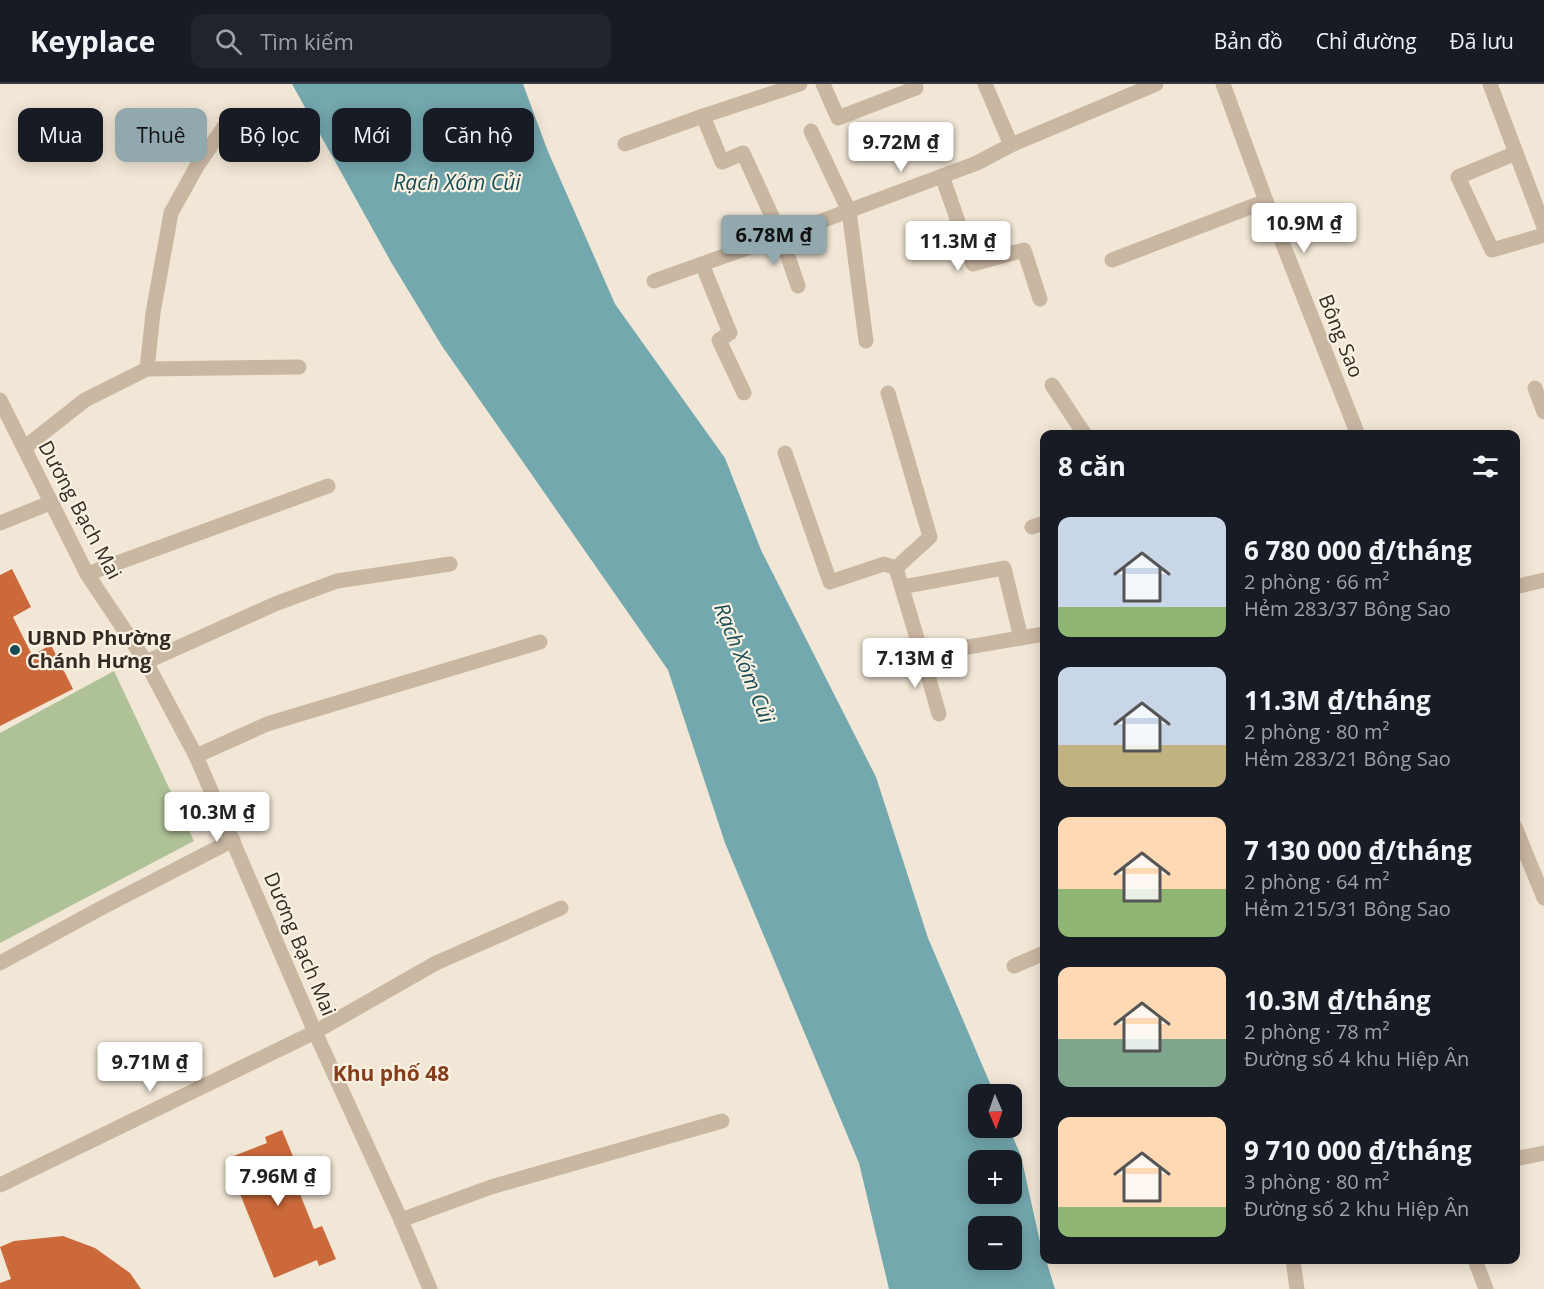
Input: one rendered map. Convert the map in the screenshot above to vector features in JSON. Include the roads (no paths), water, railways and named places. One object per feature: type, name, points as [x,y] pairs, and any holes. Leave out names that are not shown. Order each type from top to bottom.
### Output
[{"type":"street","points":[[625,144],[800,84]]},
{"type":"street","points":[[823,84],[838,118],[919,85]]},
{"type":"street","points":[[985,84],[1011,145]]},
{"type":"street","points":[[654,281],[942,176],[1155,84]]},
{"type":"street","name":"Bông Sao","points":[[1223,84],[1266,201],[1356,430]]},
{"type":"street","points":[[1493,85],[1544,227]]},
{"type":"street","points":[[703,116],[722,162],[743,153],[781,236],[798,286]]},
{"type":"street","points":[[811,132],[849,211],[867,341]]},
{"type":"street","points":[[147,369],[153,313],[171,213],[197,166],[219,134]]},
{"type":"street","points":[[1516,153],[1458,177],[1492,250],[1544,235]]},
{"type":"street","points":[[942,176],[973,264],[1024,250],[1040,300]]},
{"type":"street","points":[[1112,260],[1266,201]]},
{"type":"street","points":[[702,264],[730,333],[719,340],[744,393]]},
{"type":"street","points":[[24,448],[85,400],[147,369],[299,367]]},
{"type":"street","points":[[1052,385],[1082,430]]},
{"type":"street","points":[[1535,388],[1544,412]]},
{"type":"street","points":[[888,393],[930,537],[896,568]]},
{"type":"street","name":"Dương Bạch Mai","points":[[0,400],[87,574],[146,662],[196,756],[315,1032],[430,1289]]},
{"type":"street","points":[[785,453],[831,582],[885,564],[896,568]]},
{"type":"street","points":[[87,574],[328,486]]},
{"type":"street","points":[[0,523],[50,503]]},
{"type":"street","points":[[146,662],[274,604],[337,581],[450,564]]},
{"type":"street","points":[[896,568],[939,714]]},
{"type":"street","points":[[902,587],[1004,568],[1021,638]]},
{"type":"street","points":[[1520,586],[1544,580]]},
{"type":"street","points":[[922,655],[1040,635]]},
{"type":"street","points":[[196,756],[267,724],[540,642]]},
{"type":"street","points":[[1520,839],[1544,898]]},
{"type":"street","points":[[0,963],[233,840]]},
{"type":"street","points":[[0,1185],[315,1032],[436,963],[561,908]]},
{"type":"street","points":[[1014,966],[1040,955]]},
{"type":"street","points":[[401,1220],[491,1187],[722,1121]]},
{"type":"street","points":[[1520,1158],[1544,1153]]},
{"type":"street","points":[[1294,1264],[1297,1289]]},
{"type":"street","points":[[1477,1264],[1486,1289]]},
{"type":"water","name":"Rạch Xóm Củi","points":[[292,84],[523,84],[532,108],[423,108],[423,162],[534,162],[534,114],[547,149],[615,304],[725,458],[761,550],[876,777],[928,938],[990,1084],[968,1084],[968,1138],[1013,1138],[1018,1150],[968,1150],[968,1204],[1022,1204],[1022,1161],[1040,1242],[1040,1264],[1047,1264],[1055,1289],[889,1289],[859,1163],[725,843],[668,670],[442,346],[391,262],[335,162],[411,162],[411,108],[332,108],[332,156],[320,134],[320,108],[305,108]]},
{"type":"place","name":"UBND Phường Chánh Hưng","points":[[15,650]]},
{"type":"district","name":"Khu phố 48","points":[[391,1074]]}]
